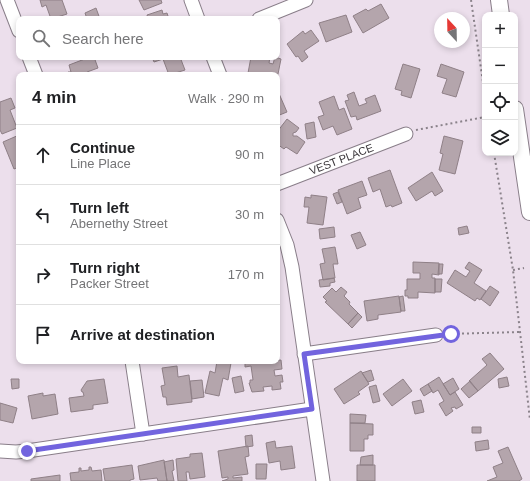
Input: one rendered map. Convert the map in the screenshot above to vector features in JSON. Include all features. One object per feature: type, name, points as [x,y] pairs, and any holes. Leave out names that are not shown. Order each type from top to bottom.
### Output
[{"type":"main road","points":[[499,0],[501,12]]},
{"type":"main road","points":[[517,120],[530,212]]},
{"type":"street","points":[[7,0],[16,23]]},
{"type":"street","points":[[191,0],[197,16]]},
{"type":"street","points":[[266,16],[306,0]]},
{"type":"street","points":[[30,60],[35,72]]},
{"type":"street","points":[[214,60],[219,72]]},
{"type":"street","name":"VEST PLACE","points":[[280,183],[406,134]]},
{"type":"street","points":[[280,227],[287,244],[292,267],[323,481]]},
{"type":"street","points":[[304,354],[436,335]]},
{"type":"street","points":[[132,364],[143,434]]},
{"type":"street","points":[[0,451],[27,451],[312,409]]},
{"type":"path","points":[[471,0],[483,84]]},
{"type":"path","points":[[406,134],[419,129],[482,118]]},
{"type":"path","points":[[494,156],[513,270],[528,415],[530,420]]},
{"type":"path","points":[[513,270],[524,268]]},
{"type":"path","points":[[436,335],[520,332]]},
{"type":"building","points":[[40,0],[62,0],[67,14],[61,16],[50,16],[46,5],[42,7]]},
{"type":"building","points":[[139,0],[161,0],[162,3],[144,10]]},
{"type":"building","points":[[381,4],[389,18],[363,33],[353,16],[366,9],[368,11]]},
{"type":"building","points":[[96,8],[99,16],[86,16],[85,13]]},
{"type":"building","points":[[162,10],[163,14],[167,13],[168,16],[147,16]]},
{"type":"building","points":[[346,15],[352,32],[326,42],[319,23]]},
{"type":"building","points":[[311,30],[319,41],[304,51],[308,57],[302,62],[298,56],[296,57],[287,44],[303,31],[305,34]]},
{"type":"building","points":[[281,59],[278,72],[248,72],[250,60],[270,60],[269,63],[273,64],[274,60]]},
{"type":"building","points":[[82,60],[95,60],[98,68],[87,72],[71,72],[69,65]]},
{"type":"building","points":[[163,60],[181,60],[185,70],[179,72],[168,72]]},
{"type":"building","points":[[403,64],[420,69],[411,98],[401,95],[402,91],[395,89]]},
{"type":"building","points":[[441,64],[464,72],[456,97],[442,93],[447,79],[437,76]]},
{"type":"building","points":[[354,92],[359,106],[367,103],[365,99],[375,95],[381,111],[357,120],[356,116],[351,117],[345,101],[349,100],[347,95]]},
{"type":"building","points":[[280,96],[287,112],[280,115]]},
{"type":"building","points":[[334,96],[339,110],[344,108],[352,129],[337,135],[333,126],[323,130],[318,117],[324,115],[319,102]]},
{"type":"building","points":[[11,98],[15,108],[10,110],[16,128],[2,134],[0,130],[0,102]]},
{"type":"building","points":[[287,119],[299,128],[293,133],[293,136],[297,136],[305,142],[297,154],[286,147],[284,149],[280,146],[280,128]]},
{"type":"building","points":[[314,122],[316,137],[307,139],[305,124]]},
{"type":"building","points":[[16,136],[16,168],[14,169],[3,142]]},
{"type":"building","points":[[444,136],[463,141],[455,174],[439,170],[443,154],[440,153]]},
{"type":"building","points":[[390,170],[402,203],[392,207],[391,205],[386,207],[380,189],[373,192],[368,178]]},
{"type":"building","points":[[432,172],[443,191],[435,196],[432,191],[416,201],[408,188]]},
{"type":"building","points":[[362,181],[367,195],[358,198],[361,208],[347,214],[338,190]]},
{"type":"building","points":[[338,192],[342,202],[337,204],[333,194]]},
{"type":"building","points":[[311,195],[327,197],[323,225],[307,223],[309,207],[304,207],[305,197],[311,198]]},
{"type":"building","points":[[467,226],[469,233],[459,235],[458,228]]},
{"type":"building","points":[[334,227],[335,237],[320,239],[319,229]]},
{"type":"building","points":[[360,232],[366,245],[357,249],[351,235]]},
{"type":"building","points":[[335,247],[338,264],[333,264],[335,278],[323,280],[320,264],[325,263],[322,249]]},
{"type":"building","points":[[413,262],[439,263],[439,275],[432,274],[432,278],[435,278],[435,293],[418,292],[418,298],[408,298],[408,296],[405,296],[405,290],[407,290],[407,279],[420,279],[420,273],[413,273]]},
{"type":"building","points":[[469,262],[482,270],[474,283],[486,291],[480,300],[477,298],[475,301],[447,283],[455,270],[466,277],[470,271],[465,268]]},
{"type":"building","points":[[439,264],[443,264],[442,274],[438,274]]},
{"type":"building","points":[[334,278],[335,282],[330,283],[330,286],[320,287],[319,280]]},
{"type":"building","points":[[435,279],[442,279],[441,292],[435,292]]},
{"type":"building","points":[[490,286],[499,292],[490,306],[481,299]]},
{"type":"building","points":[[341,287],[347,292],[344,296],[350,302],[349,304],[358,313],[348,324],[325,302],[327,301],[323,297],[332,288],[336,292]]},
{"type":"building","points":[[399,296],[401,312],[378,315],[378,319],[367,321],[364,301]]},
{"type":"building","points":[[403,296],[405,311],[401,311],[399,297]]},
{"type":"building","points":[[358,313],[362,317],[352,328],[348,324]]},
{"type":"building","points":[[490,353],[504,369],[478,391],[469,381],[487,365],[482,359]]},
{"type":"building","points":[[280,360],[282,369],[274,370],[275,376],[282,375],[283,382],[280,382],[281,389],[272,390],[272,386],[263,387],[264,391],[252,392],[249,383],[250,380],[253,380],[251,366],[245,367],[245,364],[280,364]]},
{"type":"building","points":[[216,364],[231,364],[228,380],[223,378],[219,396],[205,393],[210,371],[215,373]]},
{"type":"building","points":[[177,366],[178,377],[189,375],[192,402],[167,405],[166,397],[163,397],[161,386],[165,385],[162,368]]},
{"type":"building","points":[[371,370],[374,380],[368,382],[362,373]]},
{"type":"building","points":[[361,371],[369,384],[358,392],[360,394],[344,404],[334,389]]},
{"type":"building","points":[[241,376],[244,391],[235,393],[232,378]]},
{"type":"building","points":[[439,377],[450,395],[455,392],[463,405],[456,409],[455,407],[451,408],[453,411],[446,416],[439,404],[444,401],[438,390],[433,393],[428,384]]},
{"type":"building","points":[[507,377],[509,386],[499,388],[498,379]]},
{"type":"building","points":[[453,378],[459,389],[450,395],[443,384]]},
{"type":"building","points":[[11,379],[19,379],[19,388],[12,389]]},
{"type":"building","points":[[104,379],[108,403],[93,405],[93,409],[71,412],[69,398],[84,396],[81,390],[87,381]]},
{"type":"building","points":[[403,379],[412,391],[392,406],[383,394]]},
{"type":"building","points":[[202,380],[204,397],[192,399],[190,381]]},
{"type":"building","points":[[470,381],[478,391],[469,398],[461,389]]},
{"type":"building","points":[[428,384],[432,391],[424,396],[420,389]]},
{"type":"building","points":[[376,385],[380,401],[373,403],[369,387]]},
{"type":"building","points":[[43,393],[43,396],[55,394],[58,414],[32,419],[28,396]]},
{"type":"building","points":[[421,400],[424,412],[415,414],[412,402]]},
{"type":"building","points":[[0,403],[17,408],[13,423],[0,420]]},
{"type":"building","points":[[350,414],[366,415],[365,423],[350,423]]},
{"type":"building","points":[[350,423],[373,424],[373,435],[368,435],[368,439],[364,439],[364,451],[350,451]]},
{"type":"building","points":[[472,427],[481,427],[481,433],[472,433]]},
{"type":"building","points":[[252,435],[253,446],[246,447],[245,436]]},
{"type":"building","points":[[488,440],[489,449],[476,451],[475,442]]},
{"type":"building","points":[[275,441],[276,448],[292,446],[295,468],[281,470],[280,461],[269,463],[266,443]]},
{"type":"building","points":[[248,446],[249,456],[245,457],[248,474],[233,476],[233,478],[242,477],[242,481],[222,481],[228,479],[228,477],[222,478],[218,451]]},
{"type":"building","points":[[508,447],[522,479],[519,481],[487,481],[497,477],[493,467],[503,463],[498,451]]},
{"type":"building","points":[[202,453],[205,477],[190,479],[189,472],[186,472],[187,481],[178,481],[176,459],[190,457],[190,454]]},
{"type":"building","points":[[373,455],[373,465],[360,465],[361,457]]},
{"type":"building","points":[[164,460],[167,481],[158,481],[157,478],[140,480],[138,466]]},
{"type":"building","points":[[173,460],[174,470],[172,471],[174,481],[167,481],[164,462]]},
{"type":"building","points":[[256,464],[267,464],[266,479],[256,479]]},
{"type":"building","points":[[132,465],[134,479],[130,481],[105,481],[103,469]]},
{"type":"building","points":[[357,465],[375,465],[375,481],[357,481]]},
{"type":"building","points":[[89,467],[91,467],[92,471],[101,470],[102,481],[71,481],[70,473],[79,472],[79,468],[81,468],[81,471],[89,470]]},
{"type":"building","points":[[60,475],[60,481],[31,481],[31,479]]},
{"type":"route","points":[[27,451],[312,409],[304,354],[451,334]]}]
